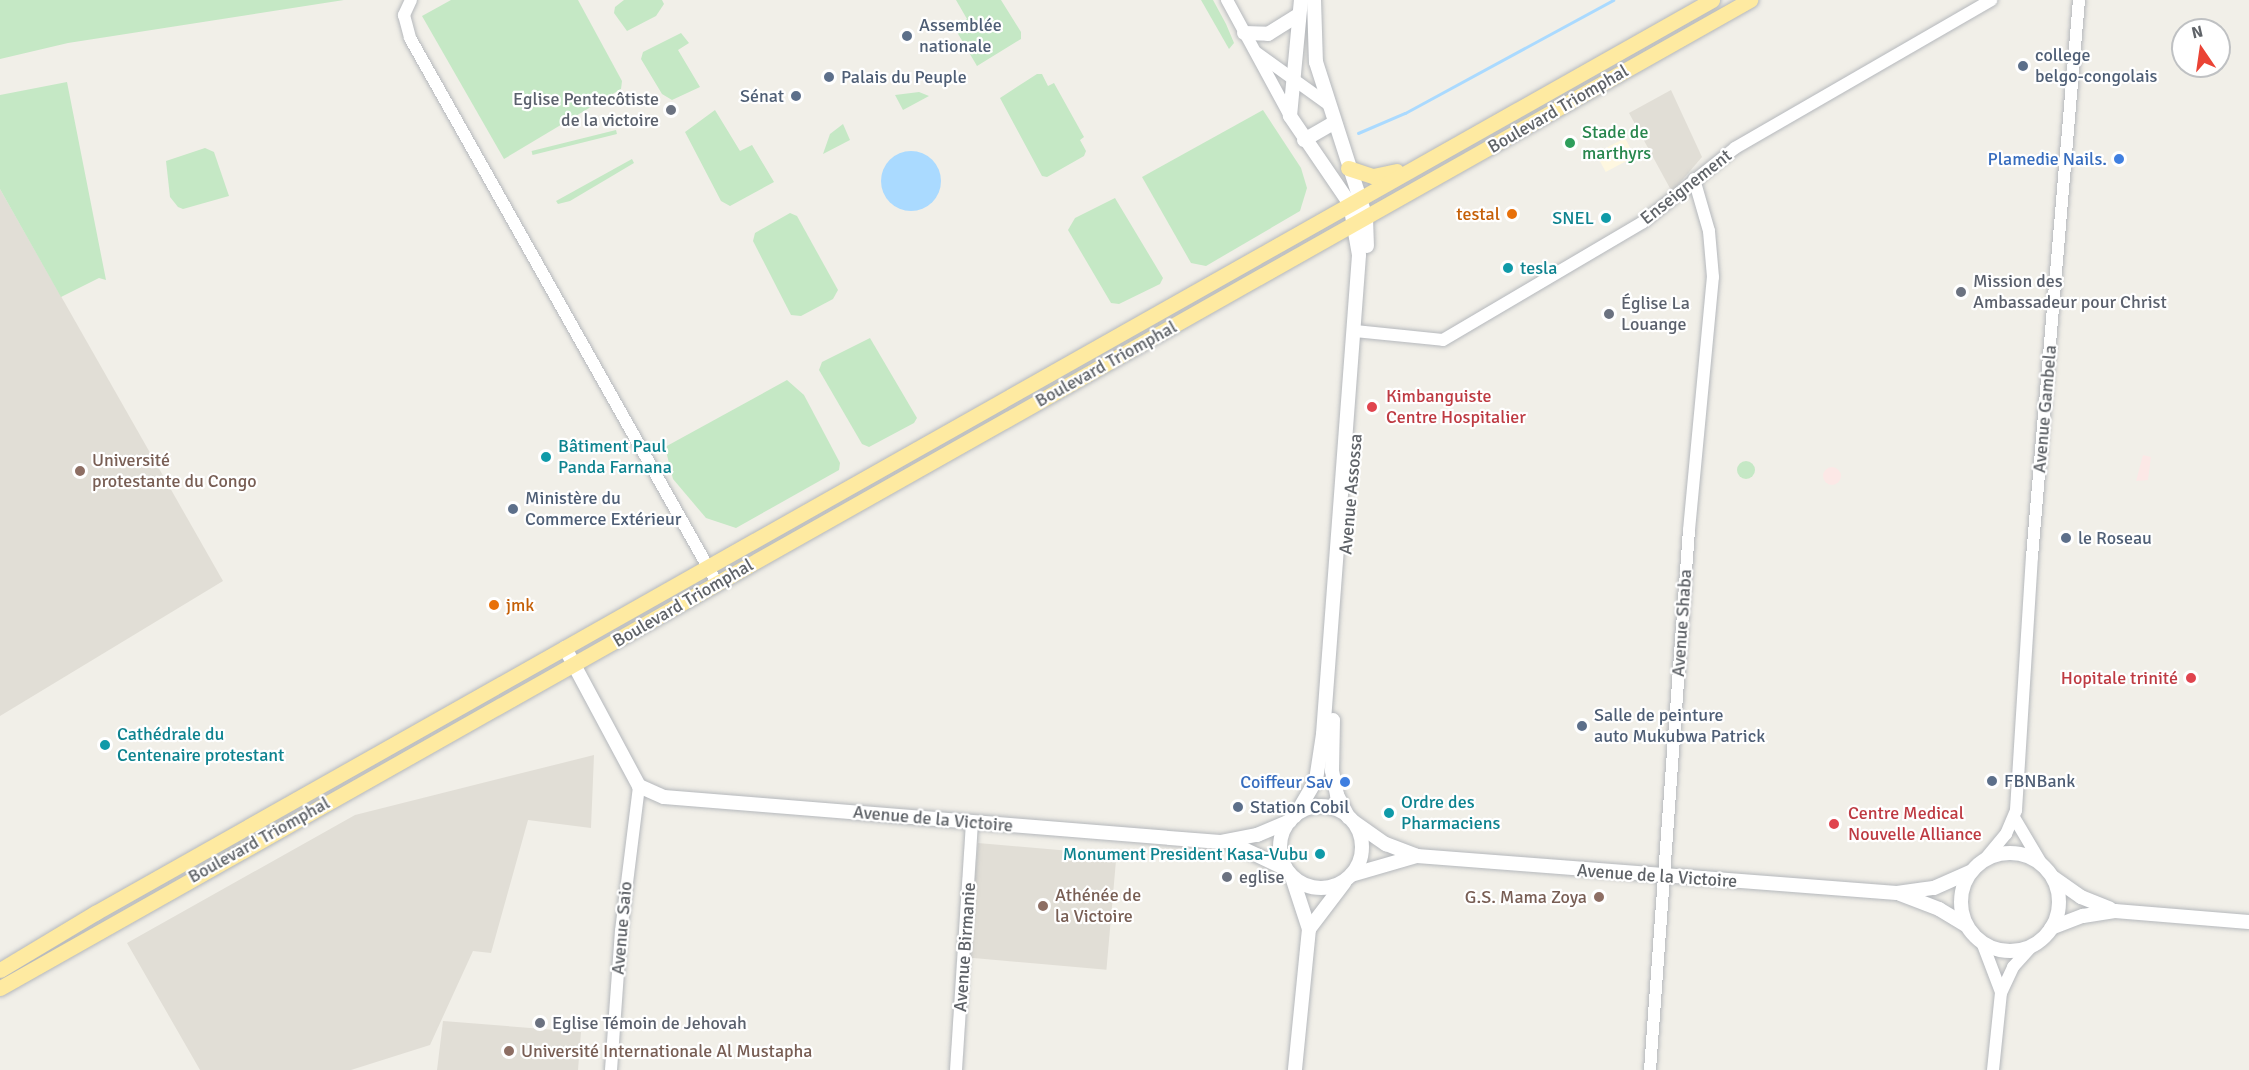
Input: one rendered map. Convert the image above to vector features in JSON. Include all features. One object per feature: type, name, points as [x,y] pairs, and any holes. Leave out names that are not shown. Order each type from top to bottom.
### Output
[{"type":"highway","name":"Boulevard Triomphal","points":[[0,970],[94,913],[1712,0]]},
{"type":"highway","name":"Boulevard Triomphal","points":[[0,988],[1750,0]]},
{"type":"highway","points":[[1348,168],[1373,176],[1419,164]]},
{"type":"main road","points":[[1301,0],[1291,80],[1290,116],[1304,140],[1354,201]]},
{"type":"main road","name":"Avenue Assossa","points":[[1314,0],[1313,41],[1361,221],[1359,332],[1327,734]]},
{"type":"main road","points":[[1244,33],[1268,34],[1299,15]]},
{"type":"main road","points":[[1304,140],[1334,123]]},
{"type":"main road","points":[[565,648],[639,786]]},
{"type":"main road","points":[[1309,929],[1350,876],[1362,854],[1358,831],[1350,819],[1334,780],[1327,734]]},
{"type":"main road","points":[[1295,1070],[1309,929],[1280,849],[1292,819],[1316,780],[1327,734]]},
{"type":"main road","name":"Avenue de la Victoire","points":[[639,786],[678,799],[1229,842]]},
{"type":"main road","points":[[1229,842],[1292,819],[1309,808],[1325,807],[1350,819],[1386,844],[1417,856]]},
{"type":"main road","points":[[1229,842],[1289,872],[1314,888],[1332,886],[1350,876],[1417,856]]},
{"type":"main road","points":[[1897,893],[1934,888],[1970,873],[1985,859],[2013,853],[2041,863],[2052,876],[2081,897],[2115,911]]},
{"type":"main road","name":"Avenue de la Victoire","points":[[1417,856],[1665,878],[1897,893]]},
{"type":"main road","points":[[1966,925],[1961,893],[1970,873]]},
{"type":"main road","points":[[2051,928],[2059,902],[2052,876]]},
{"type":"main road","points":[[1897,893],[1940,909],[1966,925],[1982,942],[1998,950],[2016,951],[2032,945],[2051,928],[2083,916],[2115,911],[2249,922]]},
{"type":"street","points":[[411,0],[404,15],[410,38],[717,583]]},
{"type":"street","points":[[1227,0],[1290,116]]},
{"type":"street","name":"Enseignement","points":[[1359,332],[1443,340],[1643,222],[1735,148],[1991,0]]},
{"type":"street","name":"Avenue Gambela","points":[[2015,819],[2079,0]]},
{"type":"street","points":[[1256,53],[1291,80],[1328,104]]},
{"type":"street","name":"Avenue Shaba","points":[[1650,1070],[1689,530],[1713,277],[1709,231],[1694,179]]},
{"type":"street","name":"Avenue Saio","points":[[611,1070],[626,881],[639,786]]},
{"type":"street","points":[[1985,859],[2015,819],[2041,863]]},
{"type":"street","name":"Avenue Birmanie","points":[[956,1070],[972,823]]},
{"type":"street","points":[[1982,942],[2001,993]]},
{"type":"street","points":[[1993,1070],[2001,993],[2013,967],[2032,945]]},
{"type":"shaded area","points":[[1671,90],[1702,157],[1672,192],[1629,113]]},
{"type":"shaded area","points":[[1625,138],[1635,157],[1606,172],[1596,153]]},
{"type":"shaded area","name":"Université protestante du Congo","points":[[0,189],[223,581],[0,716]]},
{"type":"shaded area","points":[[2143,455],[2151,457],[2148,480],[2136,481]]},
{"type":"shaded area","points":[[1828,467],[1836,467],[1841,472],[1839,483],[1828,485],[1823,480],[1823,472]]},
{"type":"shaded area","points":[[594,755],[591,828],[528,820],[491,953],[473,951],[430,1045],[351,1070],[200,1070],[127,943],[355,815]]},
{"type":"shaded area","name":"Athénée de la Victoire","points":[[978,843],[1116,855],[1106,970],[968,958]]},
{"type":"shaded area","name":"Université Internationale Al Mustapha","points":[[443,1021],[581,1032],[578,1070],[437,1070]]},
{"type":"green space","points":[[0,0],[344,0],[68,43],[0,59]]},
{"type":"green space","points":[[451,0],[578,0],[622,81],[621,89],[504,159],[422,16]]},
{"type":"green space","points":[[624,0],[662,0],[664,4],[656,16],[627,31],[614,13],[615,7]]},
{"type":"green space","points":[[956,0],[1001,0],[1021,32],[1021,39],[977,66],[954,27],[967,19]]},
{"type":"green space","points":[[1201,0],[1213,0],[1234,43],[1229,49]]},
{"type":"green space","points":[[681,33],[689,43],[678,50],[700,87],[672,100],[662,94],[641,59],[643,52]]},
{"type":"green space","points":[[1037,74],[1042,74],[1048,86],[1054,83],[1084,137],[1080,140],[1086,151],[1084,156],[1047,177],[1042,176],[1000,98]]},
{"type":"green space","points":[[67,82],[106,280],[99,278],[61,297],[0,189],[0,95]]},
{"type":"green space","points":[[919,92],[929,96],[903,110],[895,95]]},
{"type":"green space","points":[[715,110],[740,151],[752,145],[774,182],[730,206],[721,201],[685,132]]},
{"type":"green space","points":[[1263,110],[1301,168],[1307,188],[1300,211],[1206,266],[1191,263],[1142,177]]},
{"type":"green space","points":[[843,124],[850,140],[823,154],[830,134]]},
{"type":"green space","points":[[616,130],[617,134],[533,155],[532,151]]},
{"type":"green space","points":[[205,148],[214,152],[229,196],[183,209],[178,207],[170,197],[166,161]]},
{"type":"green space","points":[[632,159],[634,163],[570,201],[558,204],[556,201]]},
{"type":"green space","points":[[1115,198],[1163,278],[1160,284],[1119,304],[1111,303],[1068,230],[1075,218]]},
{"type":"green space","points":[[790,213],[797,216],[838,290],[833,299],[801,316],[791,315],[753,241],[755,233]]},
{"type":"green space","points":[[870,338],[917,418],[914,423],[869,447],[862,444],[819,370],[822,362]]},
{"type":"green space","points":[[787,380],[804,395],[840,463],[839,470],[736,528],[706,518],[673,479],[665,447]]},
{"type":"green space","points":[[1742,461],[1750,461],[1755,466],[1753,477],[1742,479],[1737,474],[1737,466]]},
{"type":"water","points":[[905,151],[917,151],[928,156],[936,164],[941,181],[939,193],[928,206],[917,211],[905,211],[894,206],[886,198],[881,187],[881,175],[886,164],[894,156]]},
{"type":"waterway","points":[[1358,133],[1405,113],[1613,0]]},
{"type":"place","name":"Assemblée nationale","points":[[907,36]]},
{"type":"place","name":"college belgo-congolais","points":[[2023,66]]},
{"type":"place","name":"Palais du Peuple","points":[[829,77]]},
{"type":"place","name":"Sénat","points":[[796,96]]},
{"type":"place","name":"Eglise Pentecôtiste de la victoire","points":[[671,110]]},
{"type":"place","name":"Stade de marthyrs","points":[[1570,143]]},
{"type":"place","name":"Plamedie Nails.","points":[[2119,159]]},
{"type":"place","name":"testal","points":[[1512,214]]},
{"type":"place","name":"SNEL","points":[[1606,218]]},
{"type":"place","name":"tesla","points":[[1508,268]]},
{"type":"place","name":"Mission des Ambassadeur pour Christ","points":[[1961,292]]},
{"type":"place","name":"Église La Louange","points":[[1609,314]]},
{"type":"place","name":"Kimbanguiste Centre Hospitalier","points":[[1372,407]]},
{"type":"place","name":"Bâtiment Paul Panda Farnana","points":[[546,457]]},
{"type":"place","name":"Université protestante du Congo","points":[[80,471]]},
{"type":"place","name":"Ministère du Commerce Extérieur","points":[[513,509]]},
{"type":"place","name":"le Roseau","points":[[2066,538]]},
{"type":"place","name":"jmk","points":[[494,605]]},
{"type":"place","name":"Hopitale trinité","points":[[2191,678]]},
{"type":"place","name":"Salle de peinture auto Mukubwa Patrick","points":[[1582,726]]},
{"type":"place","name":"Cathédrale du Centenaire protestant","points":[[105,745]]},
{"type":"place","name":"FBNBank","points":[[1992,781]]},
{"type":"place","name":"Coiffeur Sav","points":[[1345,782]]},
{"type":"place","name":"Station Cobil","points":[[1238,807]]},
{"type":"place","name":"Ordre des Pharmaciens","points":[[1389,813]]},
{"type":"place","name":"Centre Medical Nouvelle Alliance","points":[[1834,824]]},
{"type":"place","name":"Monument President Kasa-Vubu","points":[[1320,854]]},
{"type":"place","name":"eglise","points":[[1227,877]]},
{"type":"place","name":"G.S. Mama Zoya","points":[[1599,897]]},
{"type":"place","name":"Athénée de la Victoire","points":[[1043,906]]},
{"type":"place","name":"Eglise Témoin de Jehovah","points":[[540,1023]]},
{"type":"place","name":"Université Internationale Al Mustapha","points":[[509,1051]]}]
